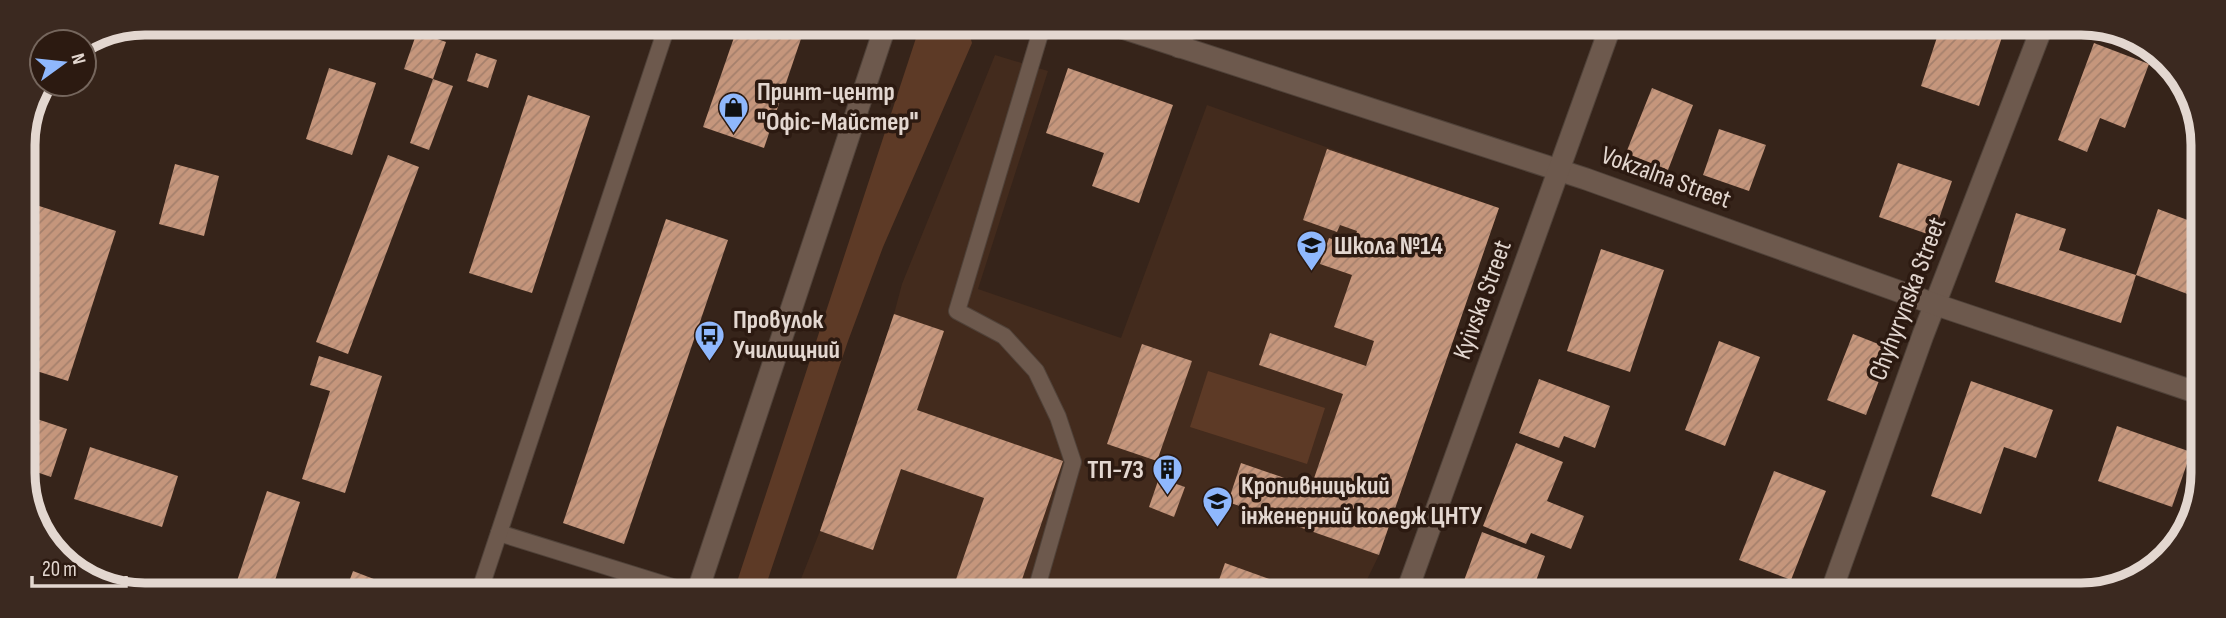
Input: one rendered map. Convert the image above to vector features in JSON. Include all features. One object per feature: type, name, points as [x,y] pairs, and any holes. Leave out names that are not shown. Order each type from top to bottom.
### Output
[{"type":"street","points":[[697,583],[883,35]]},
{"type":"street","name":"Vokzalna Street","points":[[1143,35],[1560,170],[1937,305],[2191,391]]},
{"type":"street","points":[[1179,47],[1183,35]]},
{"type":"street","name":"Kyivska Street","points":[[1410,583],[1607,35]]},
{"type":"street","name":"Chyhyrynska Street","points":[[1834,583],[1923,335],[1937,305],[2039,35]]},
{"type":"lane","points":[[483,583],[664,35]]},
{"type":"lane","points":[[1038,583],[1073,463],[1058,417],[1036,371],[1004,336],[957,312],[1041,35]]},
{"type":"lane","points":[[499,533],[662,583]]},
{"type":"shaded area","points":[[918,35],[967,35],[972,43],[883,247],[848,341],[767,583],[737,583]]},
{"type":"shaded area","points":[[995,55],[1048,71],[978,289],[1121,338],[1207,105],[1499,208],[1379,555],[1365,583],[799,583],[820,531],[902,284]]},
{"type":"shaded area","points":[[1208,371],[1325,408],[1307,464],[1190,427]]},
{"type":"building","points":[[416,35],[426,35],[446,42],[433,79],[404,69]]},
{"type":"building","points":[[735,35],[802,35],[764,148],[703,127]]},
{"type":"building","points":[[1938,35],[2003,35],[1979,106],[1921,86]]},
{"type":"building","points":[[2094,43],[2149,64],[2125,128],[2100,118],[2087,152],[2058,140]]},
{"type":"building","points":[[476,53],[497,60],[488,88],[467,81]]},
{"type":"building","points":[[329,68],[376,83],[352,155],[306,139]]},
{"type":"building","points":[[1068,68],[1173,105],[1139,203],[1092,186],[1104,153],[1046,133]]},
{"type":"building","points":[[433,79],[453,86],[429,150],[410,143]]},
{"type":"building","points":[[1652,88],[1693,105],[1668,170],[1626,153]]},
{"type":"building","points":[[528,95],[590,116],[532,293],[469,273]]},
{"type":"building","points":[[1719,129],[1766,145],[1749,191],[1703,175]]},
{"type":"building","points":[[1327,149],[1499,208],[1379,555],[1228,502],[1241,463],[1311,487],[1343,394],[1259,365],[1270,333],[1366,366],[1374,341],[1334,327],[1352,275],[1320,264],[1329,238],[1352,246],[1357,231],[1340,225],[1337,232],[1303,220]]},
{"type":"building","points":[[388,155],[419,167],[348,354],[316,342]]},
{"type":"building","points":[[1898,163],[1952,181],[1933,236],[1879,217]]},
{"type":"building","points":[[175,164],[219,176],[204,236],[159,224]]},
{"type":"building","points":[[35,205],[116,231],[68,381],[35,370]]},
{"type":"building","points":[[2158,209],[2191,221],[2191,295],[2136,275]]},
{"type":"building","points":[[2016,213],[2066,229],[2059,250],[2136,275],[2121,323],[1995,282]]},
{"type":"building","points":[[666,219],[728,240],[624,544],[563,523]]},
{"type":"building","points":[[1601,249],[1664,270],[1630,372],[1567,351]]},
{"type":"building","points":[[894,314],[944,331],[917,410],[1063,461],[1021,583],[955,583],[984,498],[901,469],[873,550],[820,531]]},
{"type":"building","points":[[1853,334],[1891,349],[1866,415],[1827,400]]},
{"type":"building","points":[[1719,341],[1760,357],[1725,446],[1685,430]]},
{"type":"building","points":[[1142,344],[1192,361],[1157,461],[1107,444]]},
{"type":"building","points":[[319,356],[382,376],[345,493],[302,479],[330,391],[310,385]]},
{"type":"building","points":[[1539,379],[1610,406],[1595,448],[1564,436],[1559,448],[1519,433]]},
{"type":"building","points":[[1971,381],[2053,410],[2036,458],[2004,447],[1981,514],[1931,496]]},
{"type":"building","points":[[35,418],[67,429],[51,477],[35,471]]},
{"type":"building","points":[[2117,426],[2191,452],[2172,507],[2098,481]]},
{"type":"building","points":[[1516,443],[1563,462],[1547,501],[1584,516],[1571,549],[1531,533],[1526,544],[1483,526]]},
{"type":"building","points":[[90,447],[178,476],[162,527],[74,499]]},
{"type":"building","points":[[1774,471],[1826,491],[1791,580],[1739,560]]},
{"type":"building","name":"ТП-73","points":[[1159,478],[1185,487],[1174,517],[1149,507]]},
{"type":"building","points":[[267,491],[300,502],[274,583],[236,583]]},
{"type":"building","points":[[1482,532],[1545,556],[1535,583],[1463,583]]},
{"type":"building","points":[[1225,563],[1280,583],[1218,583]]},
{"type":"building","points":[[353,571],[384,583],[349,583]]},
{"type":"place","name":"Принт-центр \"Офіс-Майстер\"","points":[[734,134]]},
{"type":"place","name":"Школа №14","points":[[1311,273]]},
{"type":"place","name":"Провулок Училищний","points":[[710,362]]},
{"type":"place","name":"ТП-73","points":[[1167,497]]},
{"type":"place","name":"Кропивницький інженерний коледж ЦНТУ","points":[[1218,528]]}]
